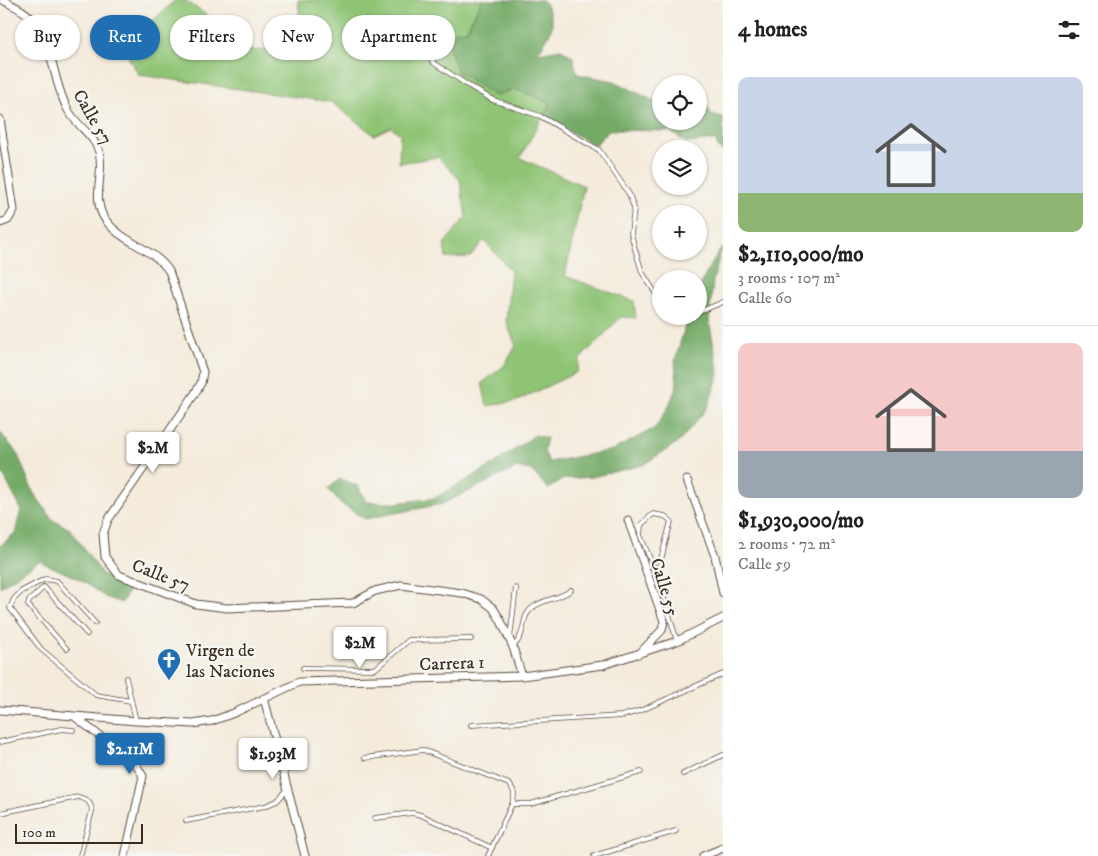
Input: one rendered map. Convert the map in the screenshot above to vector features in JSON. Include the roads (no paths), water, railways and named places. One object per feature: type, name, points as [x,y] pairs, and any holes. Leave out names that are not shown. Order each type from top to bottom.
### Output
[{"type":"street","name":"Calle 57","points":[[3,0],[28,15],[45,39],[66,107],[99,152],[98,198],[102,213],[117,234],[162,260],[169,271],[203,372],[194,395],[108,520],[103,534],[105,557],[111,568],[128,580],[196,604],[227,608],[353,603],[374,591],[401,585],[462,593],[481,599],[493,608],[513,647],[522,676]]},
{"type":"street","points":[[0,119],[14,210],[8,220],[0,223]]},
{"type":"street","points":[[687,480],[714,556],[723,593]]},
{"type":"street","name":"Calle 55","points":[[628,520],[664,621],[662,630],[638,655]]},
{"type":"street","name":"Carrera 1","points":[[0,710],[192,724],[212,721],[234,714],[299,682],[522,676],[574,670],[638,655],[677,641],[723,618]]},
{"type":"street","points":[[264,698],[305,856]]},
{"type":"street","points":[[74,716],[135,763],[143,776],[125,856]]},
{"type":"street","points":[[703,856],[723,848]]},
{"type":"lane","points":[[432,60],[493,100],[540,116],[598,150],[629,194],[634,208],[631,234],[642,272],[652,288]]},
{"type":"lane","points":[[707,309],[723,302]]},
{"type":"lane","points":[[657,575],[671,521],[665,516],[653,514],[641,525],[640,535],[657,575],[677,641]]},
{"type":"lane","points":[[95,623],[57,581],[46,579],[14,599],[10,608],[41,649],[96,695],[131,701]]},
{"type":"lane","points":[[39,582],[87,634]]},
{"type":"lane","points":[[44,587],[29,601],[28,605],[67,649]]},
{"type":"lane","points":[[509,640],[516,588]]},
{"type":"lane","points":[[513,647],[521,639],[525,616],[530,610],[536,605],[564,596],[571,590]]},
{"type":"lane","points":[[303,668],[376,669],[409,640],[471,639]]},
{"type":"lane","points":[[376,669],[376,680]]},
{"type":"lane","points":[[471,725],[622,716],[642,710],[723,674]]},
{"type":"lane","points":[[126,678],[136,721]]},
{"type":"lane","points":[[0,742],[62,730],[73,730]]},
{"type":"lane","points":[[365,758],[423,750],[509,784],[515,796],[488,856]]},
{"type":"lane","points":[[683,774],[723,755]]},
{"type":"lane","points":[[512,804],[531,804],[641,772]]},
{"type":"lane","points":[[186,821],[265,806],[276,801],[287,790]]},
{"type":"lane","points":[[0,813],[78,797],[86,799],[91,803],[92,811],[80,856]]},
{"type":"lane","points":[[375,818],[412,813],[421,814],[492,848]]},
{"type":"lane","points":[[594,856],[676,831]]},
{"type":"place","name":"Virgen de las Naciones","points":[[169,681]]}]
